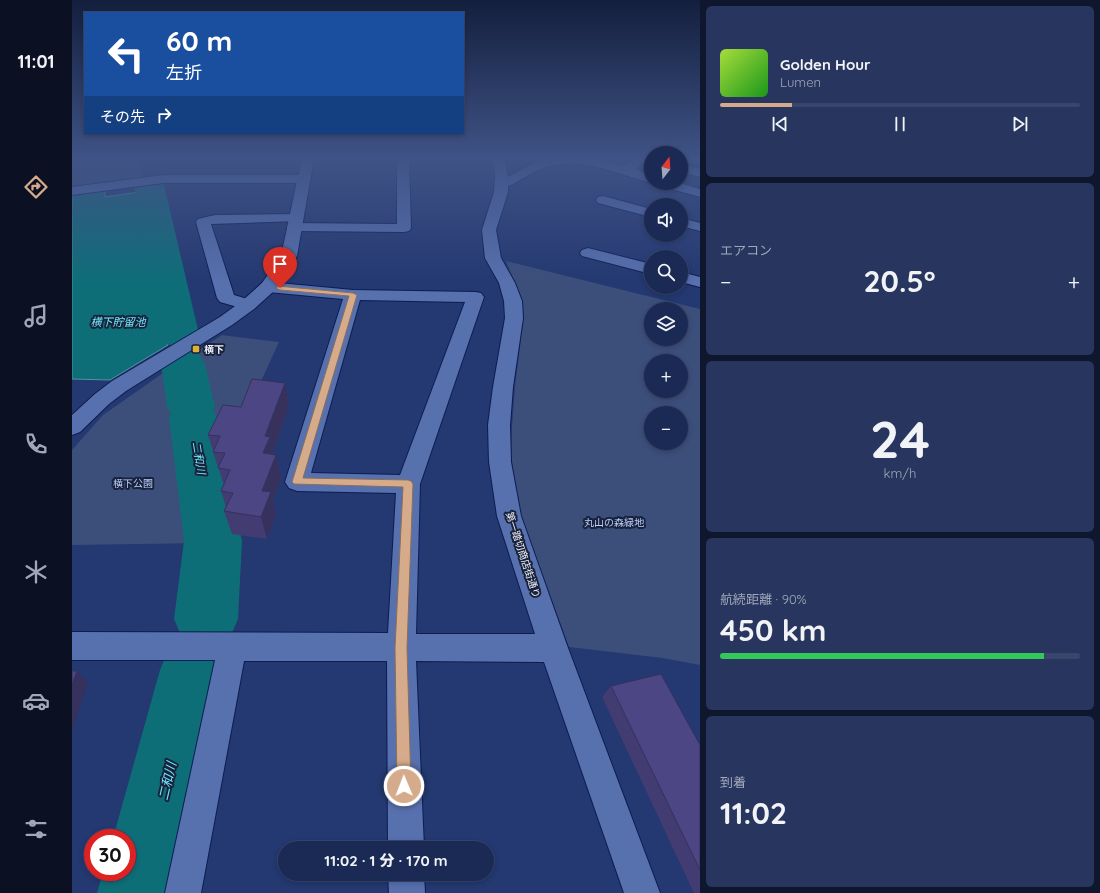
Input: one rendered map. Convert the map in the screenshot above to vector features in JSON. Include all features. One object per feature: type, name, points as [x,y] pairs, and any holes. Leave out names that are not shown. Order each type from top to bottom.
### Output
[{"type":"street","points":[[72,427],[102,399],[120,386],[226,321],[248,306],[268,287],[289,256],[300,200]]},
{"type":"street","points":[[248,306],[226,298],[204,222],[215,218],[404,228],[404,200]]},
{"type":"street","name":"第一踏切商店街通り","points":[[499,200],[489,230],[493,258],[508,283],[514,318],[503,387],[499,425],[500,462],[509,516],[554,648],[642,893]]},
{"type":"street","points":[[603,200],[644,211]]},
{"type":"street","points":[[688,224],[700,227]]},
{"type":"street","points":[[588,253],[644,267]]},
{"type":"street","points":[[688,279],[700,282]]},
{"type":"street","points":[[268,287],[353,295],[475,297],[408,484],[401,648],[406,841]]},
{"type":"street","points":[[353,295],[297,482],[408,484]]},
{"type":"street","points":[[72,646],[554,648]]},
{"type":"street","points":[[183,893],[225,647]]},
{"type":"street","points":[[406,881],[407,893]]},
{"type":"green space","name":"丸山の森緑地","points":[[506,261],[672,302],[644,302],[644,346],[688,346],[688,306],[700,309],[700,665],[662,658],[569,647],[521,517],[511,462],[515,386],[523,322],[522,301]]},
{"type":"green space","points":[[222,335],[279,342],[241,425],[204,421],[191,355]]},
{"type":"green space","name":"横下公園","points":[[173,366],[207,543],[72,545],[72,450],[103,415]]},
{"type":"water","name":"横下貯留池","points":[[72,200],[140,200],[168,345],[110,380],[72,379]]},
{"type":"building","points":[[252,379],[285,383],[265,436],[270,437],[263,453],[276,455],[262,491],[271,492],[261,517],[224,511],[233,493],[221,491],[230,470],[218,468],[225,453],[213,452],[220,436],[208,435],[223,405],[241,407]]},
{"type":"building","points":[[72,671],[77,671],[72,685]]},
{"type":"building","points":[[661,674],[700,745],[700,870],[611,686]]},
{"type":"waterway","name":"二和川","points":[[152,200],[178,334]]},
{"type":"waterway","name":"二和川","points":[[183,364],[191,407]]},
{"type":"waterway","name":"二和川","points":[[193,417],[213,541],[206,619]]},
{"type":"waterway","name":"二和川","points":[[140,893],[194,670]]},
{"type":"place","name":"横下","points":[[196,349]]},
{"type":"route","points":[[280,288],[353,295],[297,482],[408,484],[401,648],[404,786]]}]
